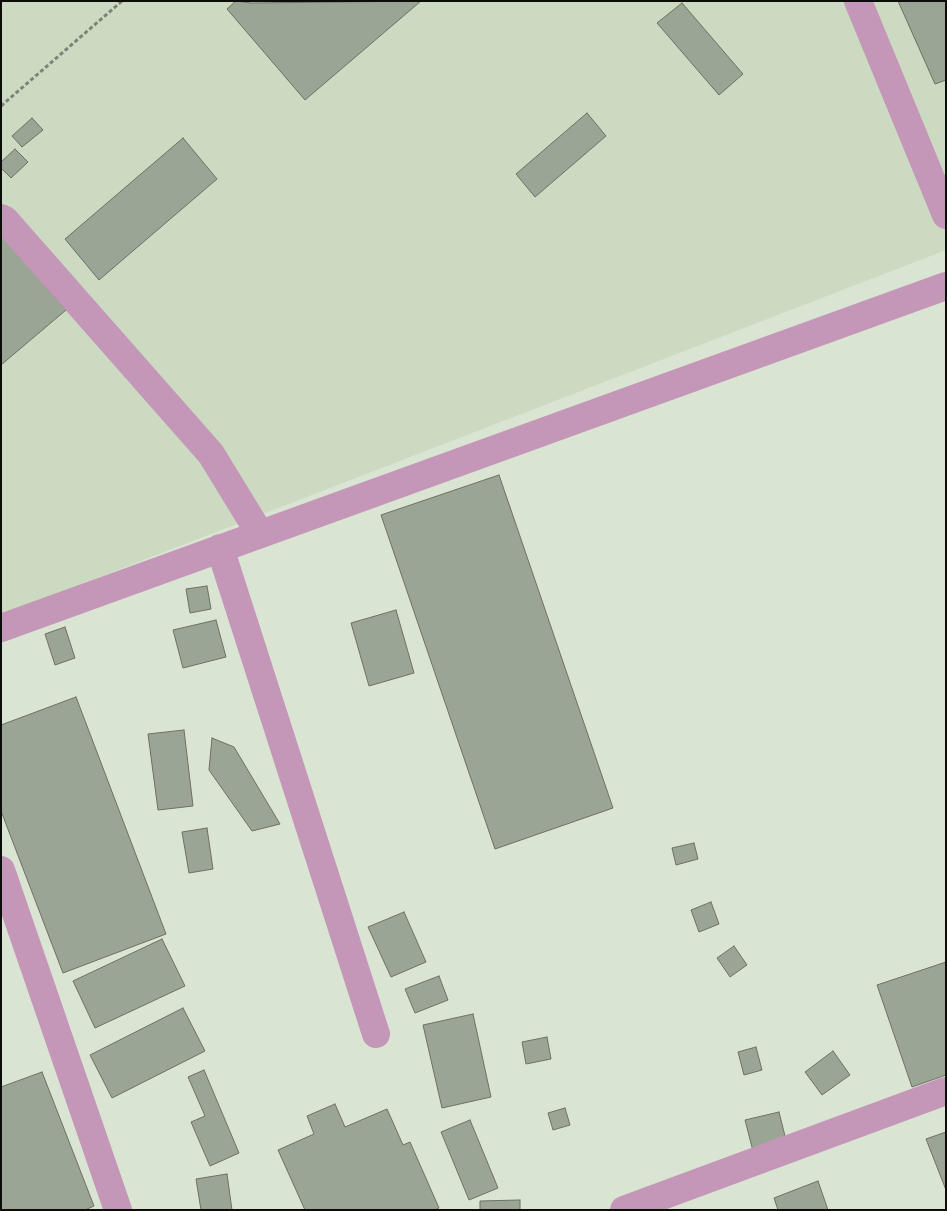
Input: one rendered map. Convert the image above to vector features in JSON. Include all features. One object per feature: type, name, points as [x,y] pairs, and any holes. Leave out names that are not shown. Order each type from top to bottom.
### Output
[{"type":"street","points":[[858,1],[946,215]]},
{"type":"street","points":[[1,218],[6,220],[212,454],[260,534]]},
{"type":"street","points":[[1,628],[946,286]]},
{"type":"street","points":[[220,548],[376,1034]]},
{"type":"street","points":[[1,870],[118,1210]]},
{"type":"street","points":[[624,1210],[946,1091]]},
{"type":"path","points":[[1,106],[122,1]]},
{"type":"shaded area","points":[[1,1],[946,1],[946,250],[1,615]]},
{"type":"building","points":[[236,1],[251,3],[421,1],[305,100],[227,9]]},
{"type":"building","points":[[898,1],[946,1],[946,80],[935,84]]},
{"type":"building","points":[[682,3],[743,74],[719,95],[657,23]]},
{"type":"building","points":[[587,113],[606,136],[535,197],[516,174]]},
{"type":"building","points":[[32,118],[43,130],[22,147],[12,136]]},
{"type":"building","points":[[183,138],[217,179],[99,280],[65,239]]},
{"type":"building","points":[[15,149],[28,162],[11,178],[1,168],[1,162]]},
{"type":"building","points":[[1,235],[66,310],[1,365]]},
{"type":"building","points":[[499,475],[613,808],[495,849],[381,515]]},
{"type":"building","points":[[207,586],[211,609],[190,613],[186,589]]},
{"type":"building","points":[[396,610],[414,673],[369,686],[351,623]]},
{"type":"building","points":[[216,620],[226,657],[183,668],[173,630]]},
{"type":"building","points":[[65,627],[75,658],[55,665],[45,634]]},
{"type":"building","points":[[76,697],[166,934],[63,973],[1,811],[1,725]]},
{"type":"building","points":[[184,730],[193,806],[158,810],[148,734]]},
{"type":"building","points":[[212,738],[234,747],[280,824],[252,831],[209,770]]},
{"type":"building","points":[[207,828],[213,869],[189,873],[182,832]]},
{"type":"building","points":[[694,843],[698,859],[676,865],[672,848]]},
{"type":"building","points":[[711,902],[719,924],[699,932],[691,910]]},
{"type":"building","points":[[404,912],[426,962],[391,977],[368,927]]},
{"type":"building","points":[[162,939],[185,986],[95,1028],[73,981]]},
{"type":"building","points":[[734,946],[747,965],[730,977],[717,958]]},
{"type":"building","points":[[946,962],[946,1075],[912,1087],[877,985]]},
{"type":"building","points":[[439,976],[448,1000],[415,1013],[405,989]]},
{"type":"building","points":[[183,1008],[205,1051],[112,1098],[90,1055]]},
{"type":"building","points":[[473,1014],[491,1097],[442,1108],[423,1025]]},
{"type":"building","points":[[547,1037],[551,1059],[526,1064],[522,1042]]},
{"type":"building","points":[[756,1047],[762,1070],[744,1075],[738,1052]]},
{"type":"building","points":[[833,1051],[850,1075],[822,1095],[805,1072]]},
{"type":"building","points":[[204,1070],[239,1153],[210,1166],[191,1122],[205,1116],[188,1077]]},
{"type":"building","points":[[42,1072],[94,1206],[85,1210],[1,1210],[1,1087]]},
{"type":"building","points":[[335,1104],[345,1127],[387,1109],[403,1145],[410,1142],[439,1208],[435,1210],[305,1210],[278,1150],[314,1134],[307,1116]]},
{"type":"building","points":[[565,1108],[570,1125],[553,1130],[548,1113]]},
{"type":"building","points":[[779,1112],[787,1144],[753,1151],[745,1120]]},
{"type":"building","points":[[470,1120],[498,1188],[469,1200],[441,1132]]},
{"type":"building","points":[[946,1132],[946,1190],[926,1139]]},
{"type":"building","points":[[227,1174],[232,1210],[201,1210],[196,1179]]},
{"type":"building","points":[[818,1181],[828,1210],[778,1210],[774,1198]]},
{"type":"building","points":[[520,1200],[520,1210],[480,1210],[480,1201]]}]
